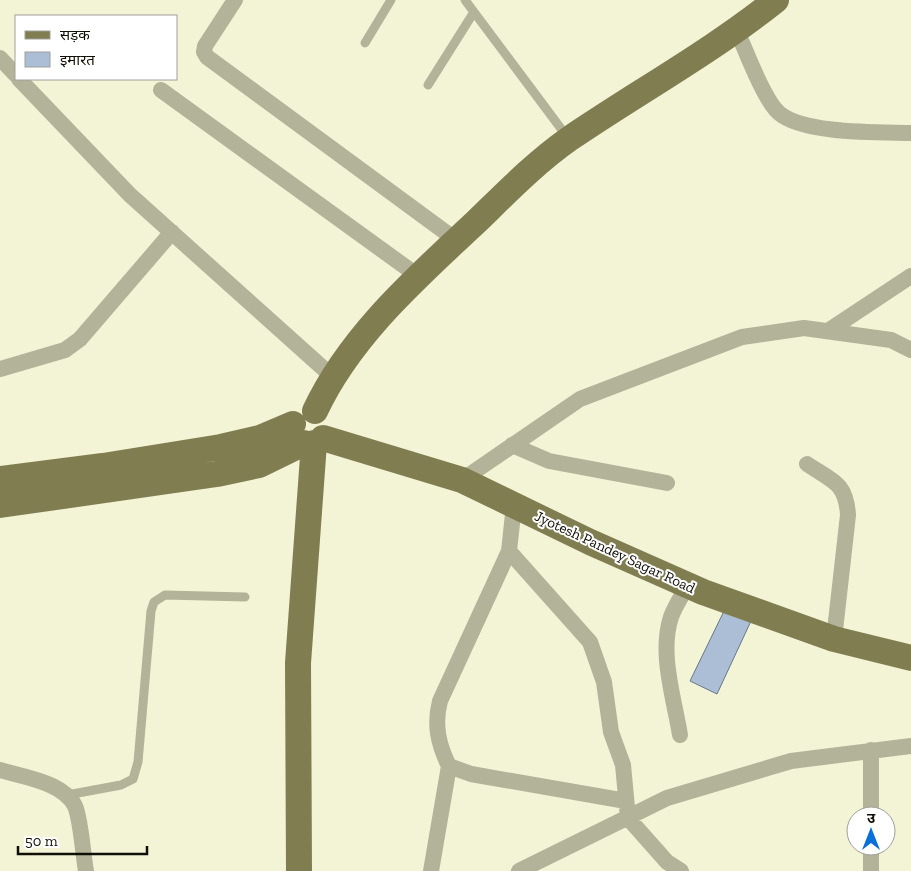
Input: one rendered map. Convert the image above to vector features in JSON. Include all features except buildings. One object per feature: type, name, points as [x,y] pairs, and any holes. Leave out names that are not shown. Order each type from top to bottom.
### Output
[{"type":"main road","points":[[0,505],[217,474],[259,464],[308,437],[326,423],[320,414],[315,411],[355,345],[418,276],[542,159],[737,31],[776,0]]},
{"type":"main road","points":[[0,479],[103,466],[260,438],[308,437]]},
{"type":"main road","points":[[299,871],[298,663],[308,437]]},
{"type":"main road","name":"Jyotesh Pandey Sagar Road","points":[[308,437],[462,480],[687,586],[834,639],[911,658]]},
{"type":"street","points":[[235,0],[205,46],[204,52],[206,57],[456,240]]},
{"type":"street","points":[[737,31],[765,92],[779,113],[826,128],[911,132]]},
{"type":"street","points":[[0,58],[15,74]]},
{"type":"street","points":[[21,80],[130,195],[334,378]]},
{"type":"street","points":[[161,90],[418,276]]},
{"type":"street","points":[[0,369],[65,350],[80,340],[172,232]]},
{"type":"street","points":[[828,331],[911,276]]},
{"type":"street","points":[[462,480],[580,399],[742,338],[804,328],[891,340],[911,350]]},
{"type":"street","points":[[512,444],[548,460],[667,483]]},
{"type":"street","points":[[807,464],[842,489],[847,500],[848,516],[834,639]]},
{"type":"street","points":[[431,871],[449,766],[437,734],[437,712],[440,701],[509,551],[514,505]]},
{"type":"street","points":[[509,551],[590,642],[604,682],[611,732],[623,765],[628,818],[667,862],[681,871]]},
{"type":"street","points":[[680,735],[668,663],[668,644],[671,617],[687,586]]},
{"type":"street","points":[[519,871],[668,798],[792,761],[911,746]]},
{"type":"street","points":[[871,750],[871,806]]},
{"type":"street","points":[[449,766],[471,774],[626,801]]},
{"type":"street","points":[[0,770],[48,785],[67,795],[76,807],[86,871]]},
{"type":"street","points":[[871,856],[871,871]]},
{"type":"lane","points":[[365,43],[391,0]]},
{"type":"lane","points":[[465,0],[570,139]]},
{"type":"lane","points":[[428,85],[474,12]]},
{"type":"lane","points":[[67,795],[121,785],[133,779],[138,762],[151,611],[154,602],[165,595],[245,597]]}]
